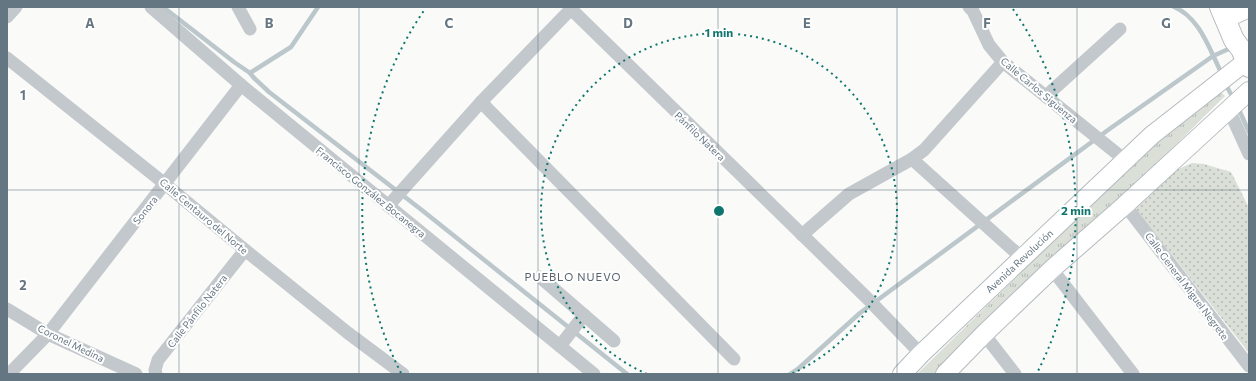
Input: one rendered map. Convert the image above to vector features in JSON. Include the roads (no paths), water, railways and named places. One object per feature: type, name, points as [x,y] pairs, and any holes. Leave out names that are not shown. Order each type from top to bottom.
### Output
[{"type":"main road","points":[[1222,13],[1244,55]]},
{"type":"street","points":[[7,17],[16,7]]},
{"type":"street","name":"Francisco González Bocanegra","points":[[151,7],[241,85],[392,201],[594,374]]},
{"type":"street","points":[[238,7],[250,29]]},
{"type":"street","name":"Calle Carlos Sigüenza","points":[[969,7],[973,11],[989,45],[1003,62],[1125,160]]},
{"type":"street","name":"Pánfilo Natera","points":[[392,201],[481,102],[572,8],[866,297],[921,354]]},
{"type":"street","points":[[1222,13],[1249,8]]},
{"type":"street","points":[[1046,96],[1120,29]]},
{"type":"street","name":"Avenida Revolución","points":[[902,374],[921,354],[1125,160],[1244,55]]},
{"type":"street","name":"Calle Centauro del Norte","points":[[7,58],[348,333],[403,374]]},
{"type":"street","points":[[802,235],[849,194],[912,159],[924,150],[1003,62]]},
{"type":"street","name":"Sonora","points":[[9,374],[48,334],[241,85]]},
{"type":"street","points":[[945,374],[984,334],[1052,270],[1249,91]]},
{"type":"street","points":[[481,102],[734,359]]},
{"type":"street","points":[[1229,110],[1249,154]]},
{"type":"street","points":[[912,159],[1022,258]]},
{"type":"street","name":"Calle General Miguel Negrete","points":[[1125,205],[1249,366]]},
{"type":"street","name":"Calle Pánfilo Natera","points":[[156,374],[155,370],[158,360],[245,250]]},
{"type":"street","points":[[1052,270],[1133,374]]},
{"type":"street","points":[[540,277],[614,342]]},
{"type":"street","name":"Coronel Medina","points":[[7,309],[48,334],[136,374]]},
{"type":"street","points":[[560,346],[584,315]]},
{"type":"street","points":[[984,334],[1016,374]]},
{"type":"waterway","points":[[163,7],[250,73],[291,47],[318,7]]},
{"type":"waterway","points":[[1174,7],[1183,12],[1197,26],[1220,70]]},
{"type":"waterway","points":[[790,374],[799,368],[860,313],[1108,130],[1213,56],[1233,47]]},
{"type":"waterway","points":[[250,73],[269,92],[423,211],[627,374]]},
{"type":"waterway","points":[[1227,87],[1232,96]]},
{"type":"waterway","points":[[1240,112],[1249,132]]},
{"type":"district","name":"PUEBLO NUEVO","points":[[573,277]]}]
